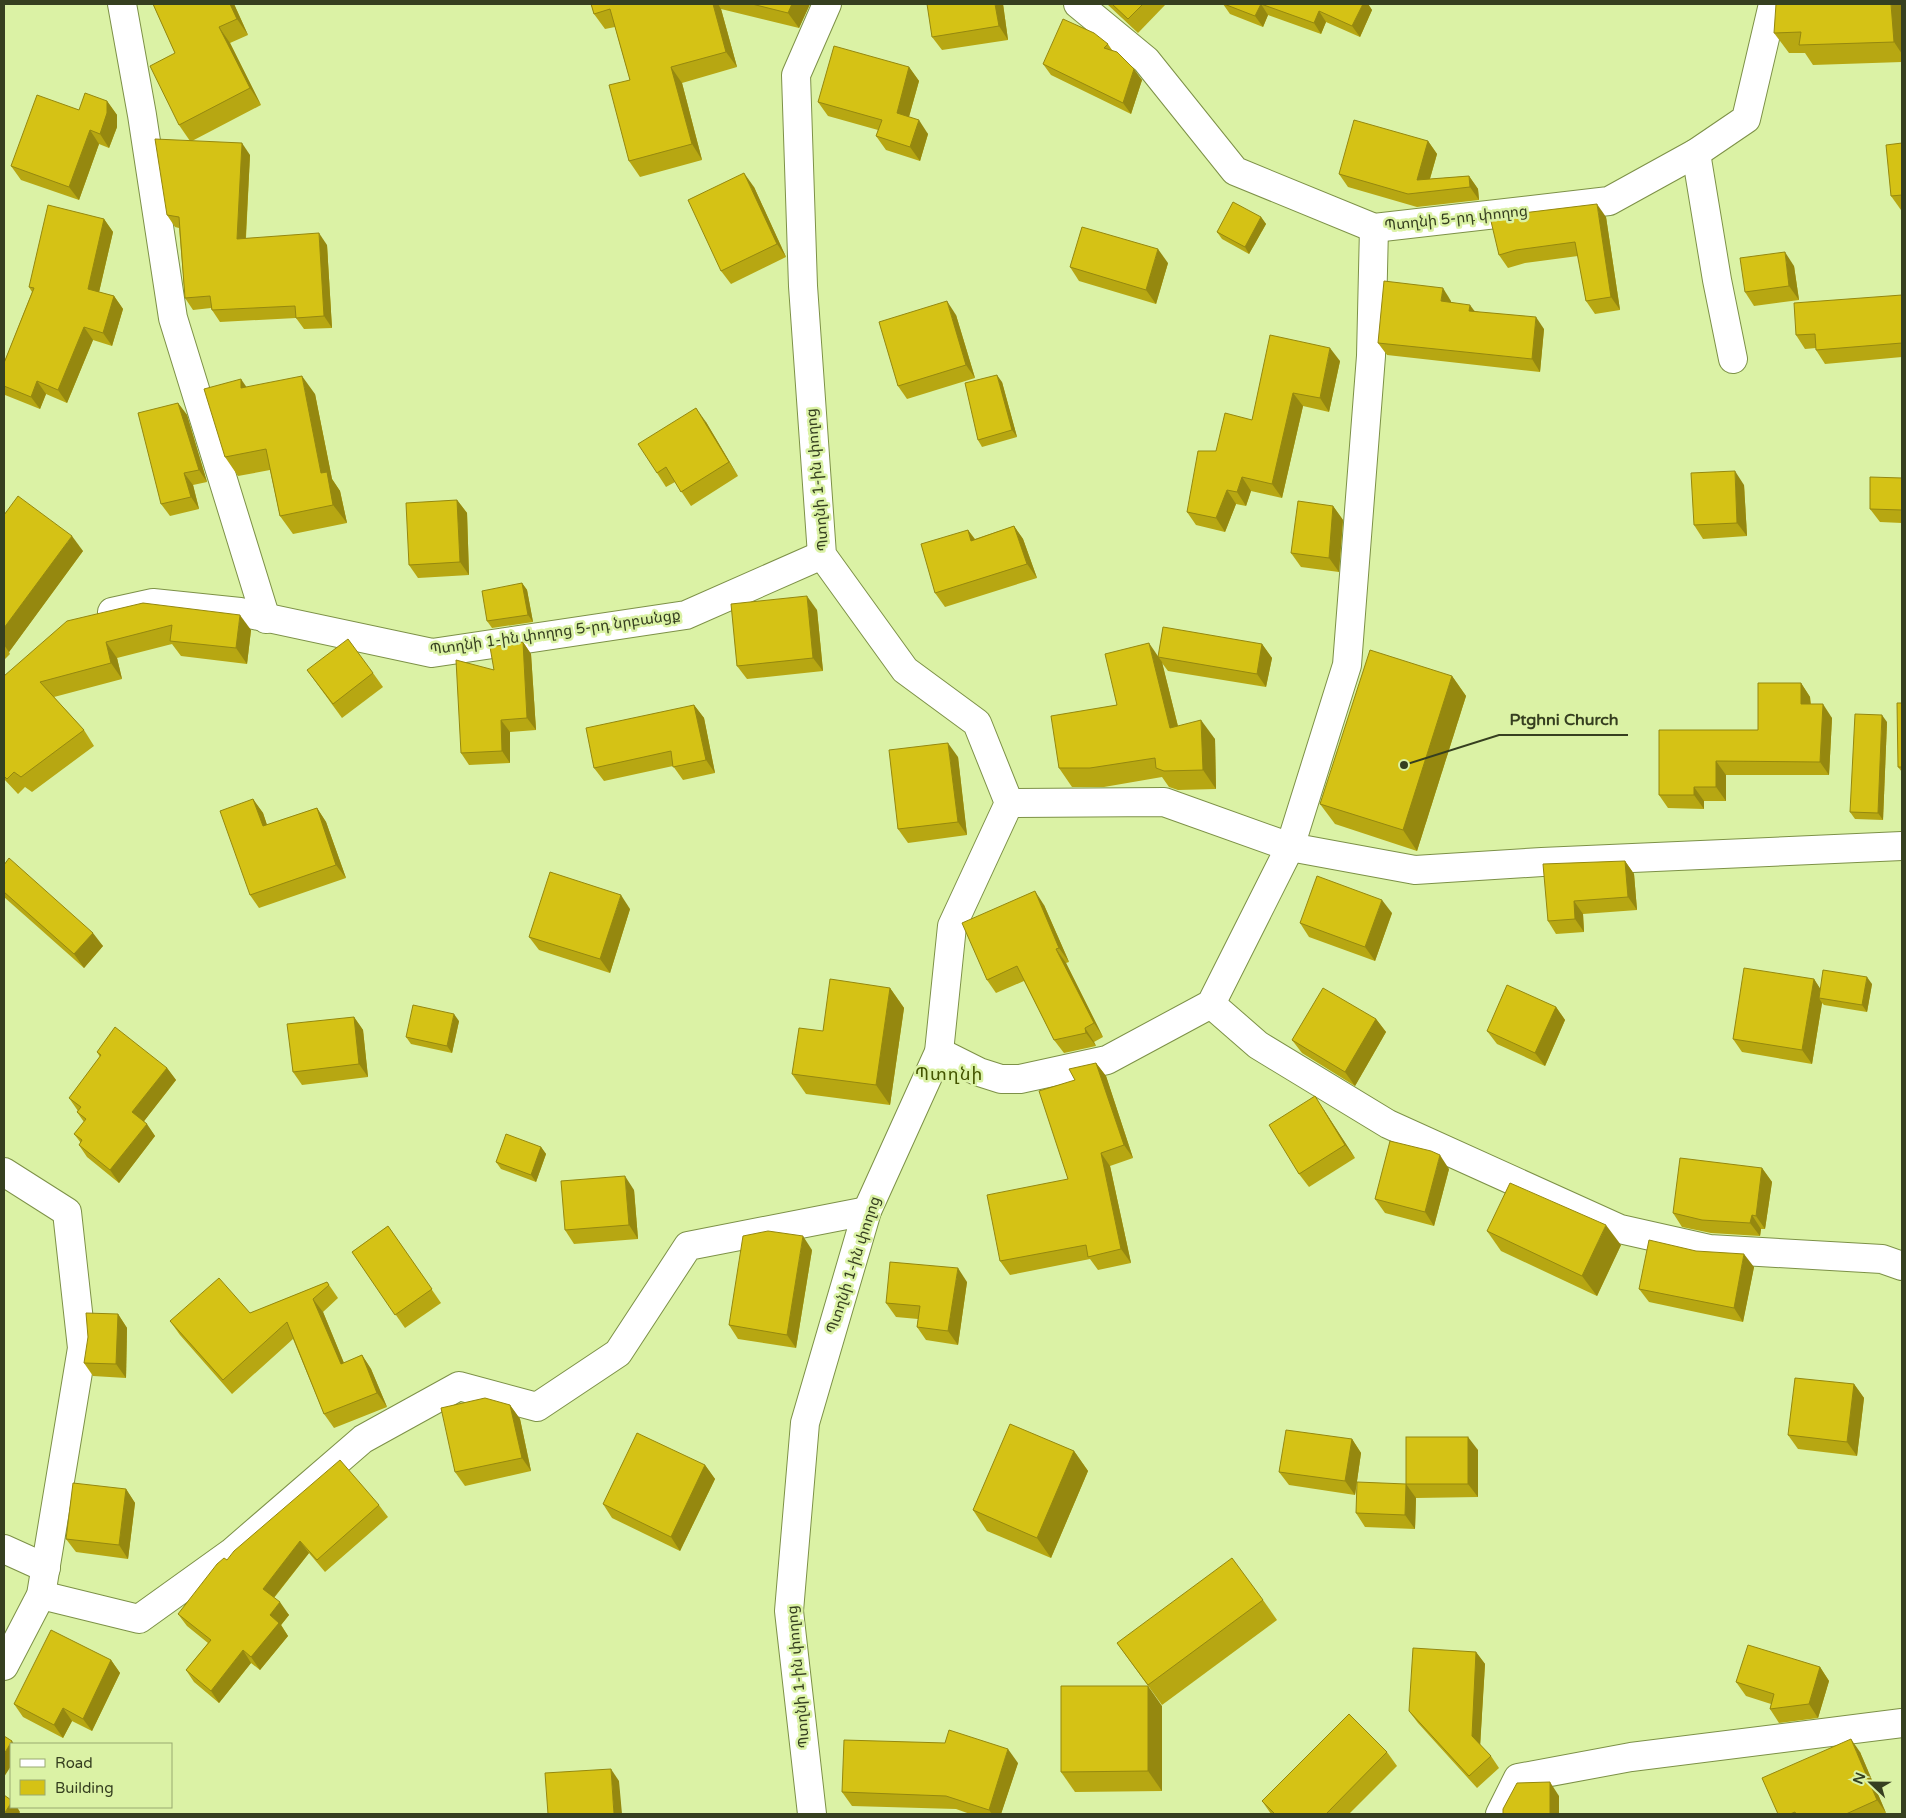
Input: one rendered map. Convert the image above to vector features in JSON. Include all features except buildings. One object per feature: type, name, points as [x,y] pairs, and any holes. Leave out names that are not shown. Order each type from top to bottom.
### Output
[{"type":"street","points":[[122,4],[142,116],[173,318],[266,618]]},
{"type":"street","name":"Պտղնի 1-ին փողոց","points":[[812,1814],[790,1611],[805,1423],[867,1211],[939,1052],[952,926],[1009,803],[976,723],[905,670],[822,555],[802,286],[796,75],[827,4]]},
{"type":"street","name":"Պտղնի 5-րդ փողոց","points":[[1078,4],[1146,60],[1235,172],[1374,228],[1609,201],[1696,153],[1746,119],[1773,4]]},
{"type":"street","points":[[1696,153],[1717,280],[1734,359]]},
{"type":"street","points":[[939,1052],[979,1072],[1001,1079],[1020,1079],[1107,1060],[1211,1004],[1290,847],[1348,665],[1371,356],[1374,228]]},
{"type":"street","name":"Պտղնի 1-ին փողոց 5-րդ նրբանցք","points":[[90,617],[153,603],[240,612],[432,653],[686,615],[822,555]]},
{"type":"street","points":[[1009,803],[1164,802],[1290,847],[1415,870],[1902,846]]},
{"type":"street","points":[[1211,1004],[1258,1045],[1388,1124],[1620,1229],[1709,1249],[1882,1259],[1902,1266]]},
{"type":"street","points":[[4,1172],[67,1212],[82,1348],[42,1595],[4,1666]]},
{"type":"street","points":[[42,1595],[139,1619],[231,1553],[363,1439],[459,1386],[537,1407],[618,1353],[688,1246],[867,1211]]},
{"type":"street","points":[[4,1549],[46,1568]]},
{"type":"street","points":[[1500,1814],[1518,1778],[1630,1757],[1902,1723]]},
{"type":"place","name":"Ptghni Church","points":[[1404,765]]},
{"type":"district","name":"Պտղնի","points":[[949,1074]]}]
